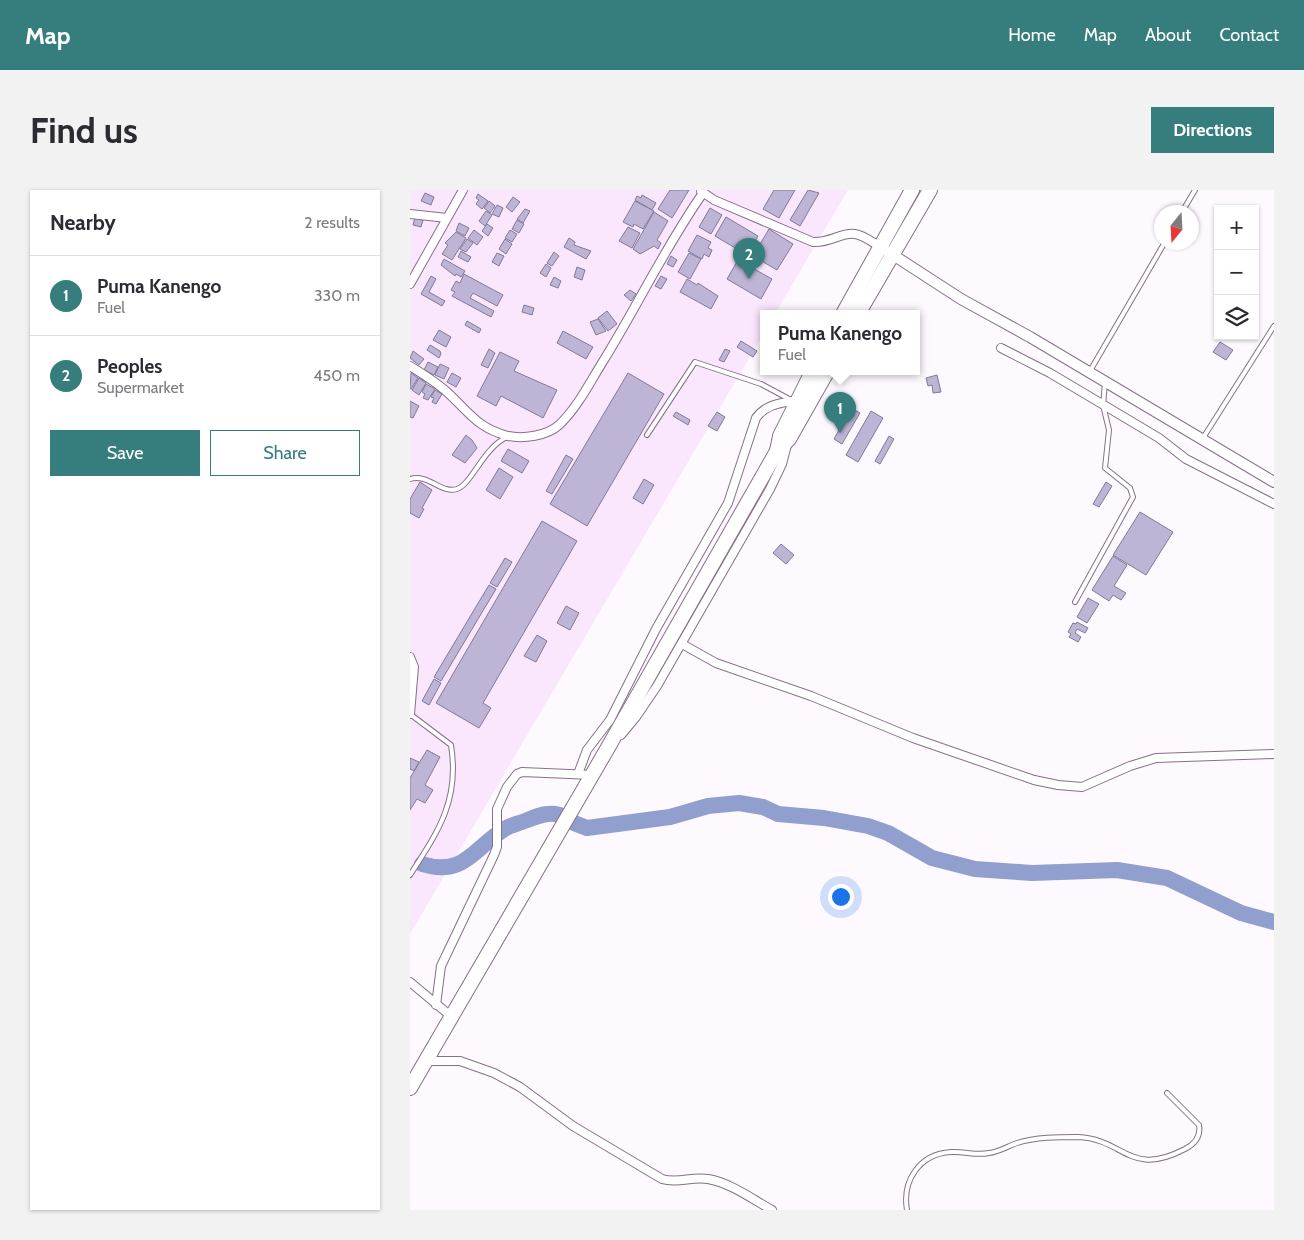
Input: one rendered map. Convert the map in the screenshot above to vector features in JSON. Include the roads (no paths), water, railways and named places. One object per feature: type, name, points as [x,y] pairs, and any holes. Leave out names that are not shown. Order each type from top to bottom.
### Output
[{"type":"highway","points":[[845,310],[879,246],[912,190]]},
{"type":"highway","points":[[860,310],[930,190]]},
{"type":"highway","points":[[777,451],[780,436],[795,400],[810,375]]},
{"type":"highway","points":[[410,1088],[593,775],[777,451],[789,439],[825,375]]},
{"type":"main road","points":[[879,246],[961,299],[1274,482]]},
{"type":"street","points":[[410,284],[463,190]]},
{"type":"street","points":[[410,366],[448,392],[464,411],[487,428],[509,436],[534,436],[557,427],[575,406],[630,318],[676,231],[701,192],[813,242],[825,243],[844,235],[855,234],[879,246]]},
{"type":"street","points":[[410,214],[446,218]]},
{"type":"street","points":[[1001,348],[1050,373],[1159,438],[1186,459],[1274,504]]},
{"type":"street","points":[[578,774],[586,750],[610,720],[640,665],[656,629],[728,502],[756,418],[762,410],[770,405],[795,400]]},
{"type":"street","points":[[606,751],[636,717],[682,644],[770,490],[782,464],[789,439]]},
{"type":"street","points":[[682,644],[716,663],[810,696],[913,738],[1034,780],[1058,785],[1082,787],[1130,766],[1156,758],[1274,754]]},
{"type":"street","points":[[410,657],[414,667],[410,714]]},
{"type":"street","points":[[436,1005],[441,966],[494,855],[497,846],[497,809],[512,778],[522,772],[593,775]]},
{"type":"street","points":[[410,982],[452,1017]]},
{"type":"street","points":[[426,1061],[460,1061],[494,1073],[520,1087],[573,1126],[662,1179],[670,1182],[709,1179],[738,1191],[772,1210]]},
{"type":"lane","points":[[1186,205],[1195,190]]},
{"type":"lane","points":[[1089,374],[1160,250]]},
{"type":"lane","points":[[1202,440],[1274,326]]},
{"type":"lane","points":[[647,435],[695,362],[761,384],[795,400]]},
{"type":"lane","points":[[1075,602],[1133,497],[1130,488],[1105,468],[1109,430],[1103,405],[1105,383]]},
{"type":"lane","points":[[410,479],[418,477],[447,489],[457,489],[464,485],[491,447],[509,436]]},
{"type":"lane","points":[[410,714],[451,746],[452,796],[437,833],[410,875]]},
{"type":"lane","points":[[907,1210],[905,1190],[911,1176],[929,1160],[948,1152],[984,1154],[1032,1140],[1077,1137],[1096,1140],[1128,1156],[1142,1159],[1162,1159],[1179,1152],[1195,1142],[1199,1137],[1200,1125],[1167,1093]]},
{"type":"waterway","points":[[574,823],[587,828],[670,817],[708,806],[739,803],[763,807],[778,814],[824,818],[868,826],[888,833],[932,858],[975,869],[1032,873],[1117,870],[1167,878],[1241,913],[1274,922]]},
{"type":"waterway","points":[[422,864],[449,867],[469,858],[508,827],[545,814],[560,815]]},
{"type":"place","name":"Peoples","points":[[749,279]]},
{"type":"place","name":"Puma Kanengo","points":[[840,433]]}]
